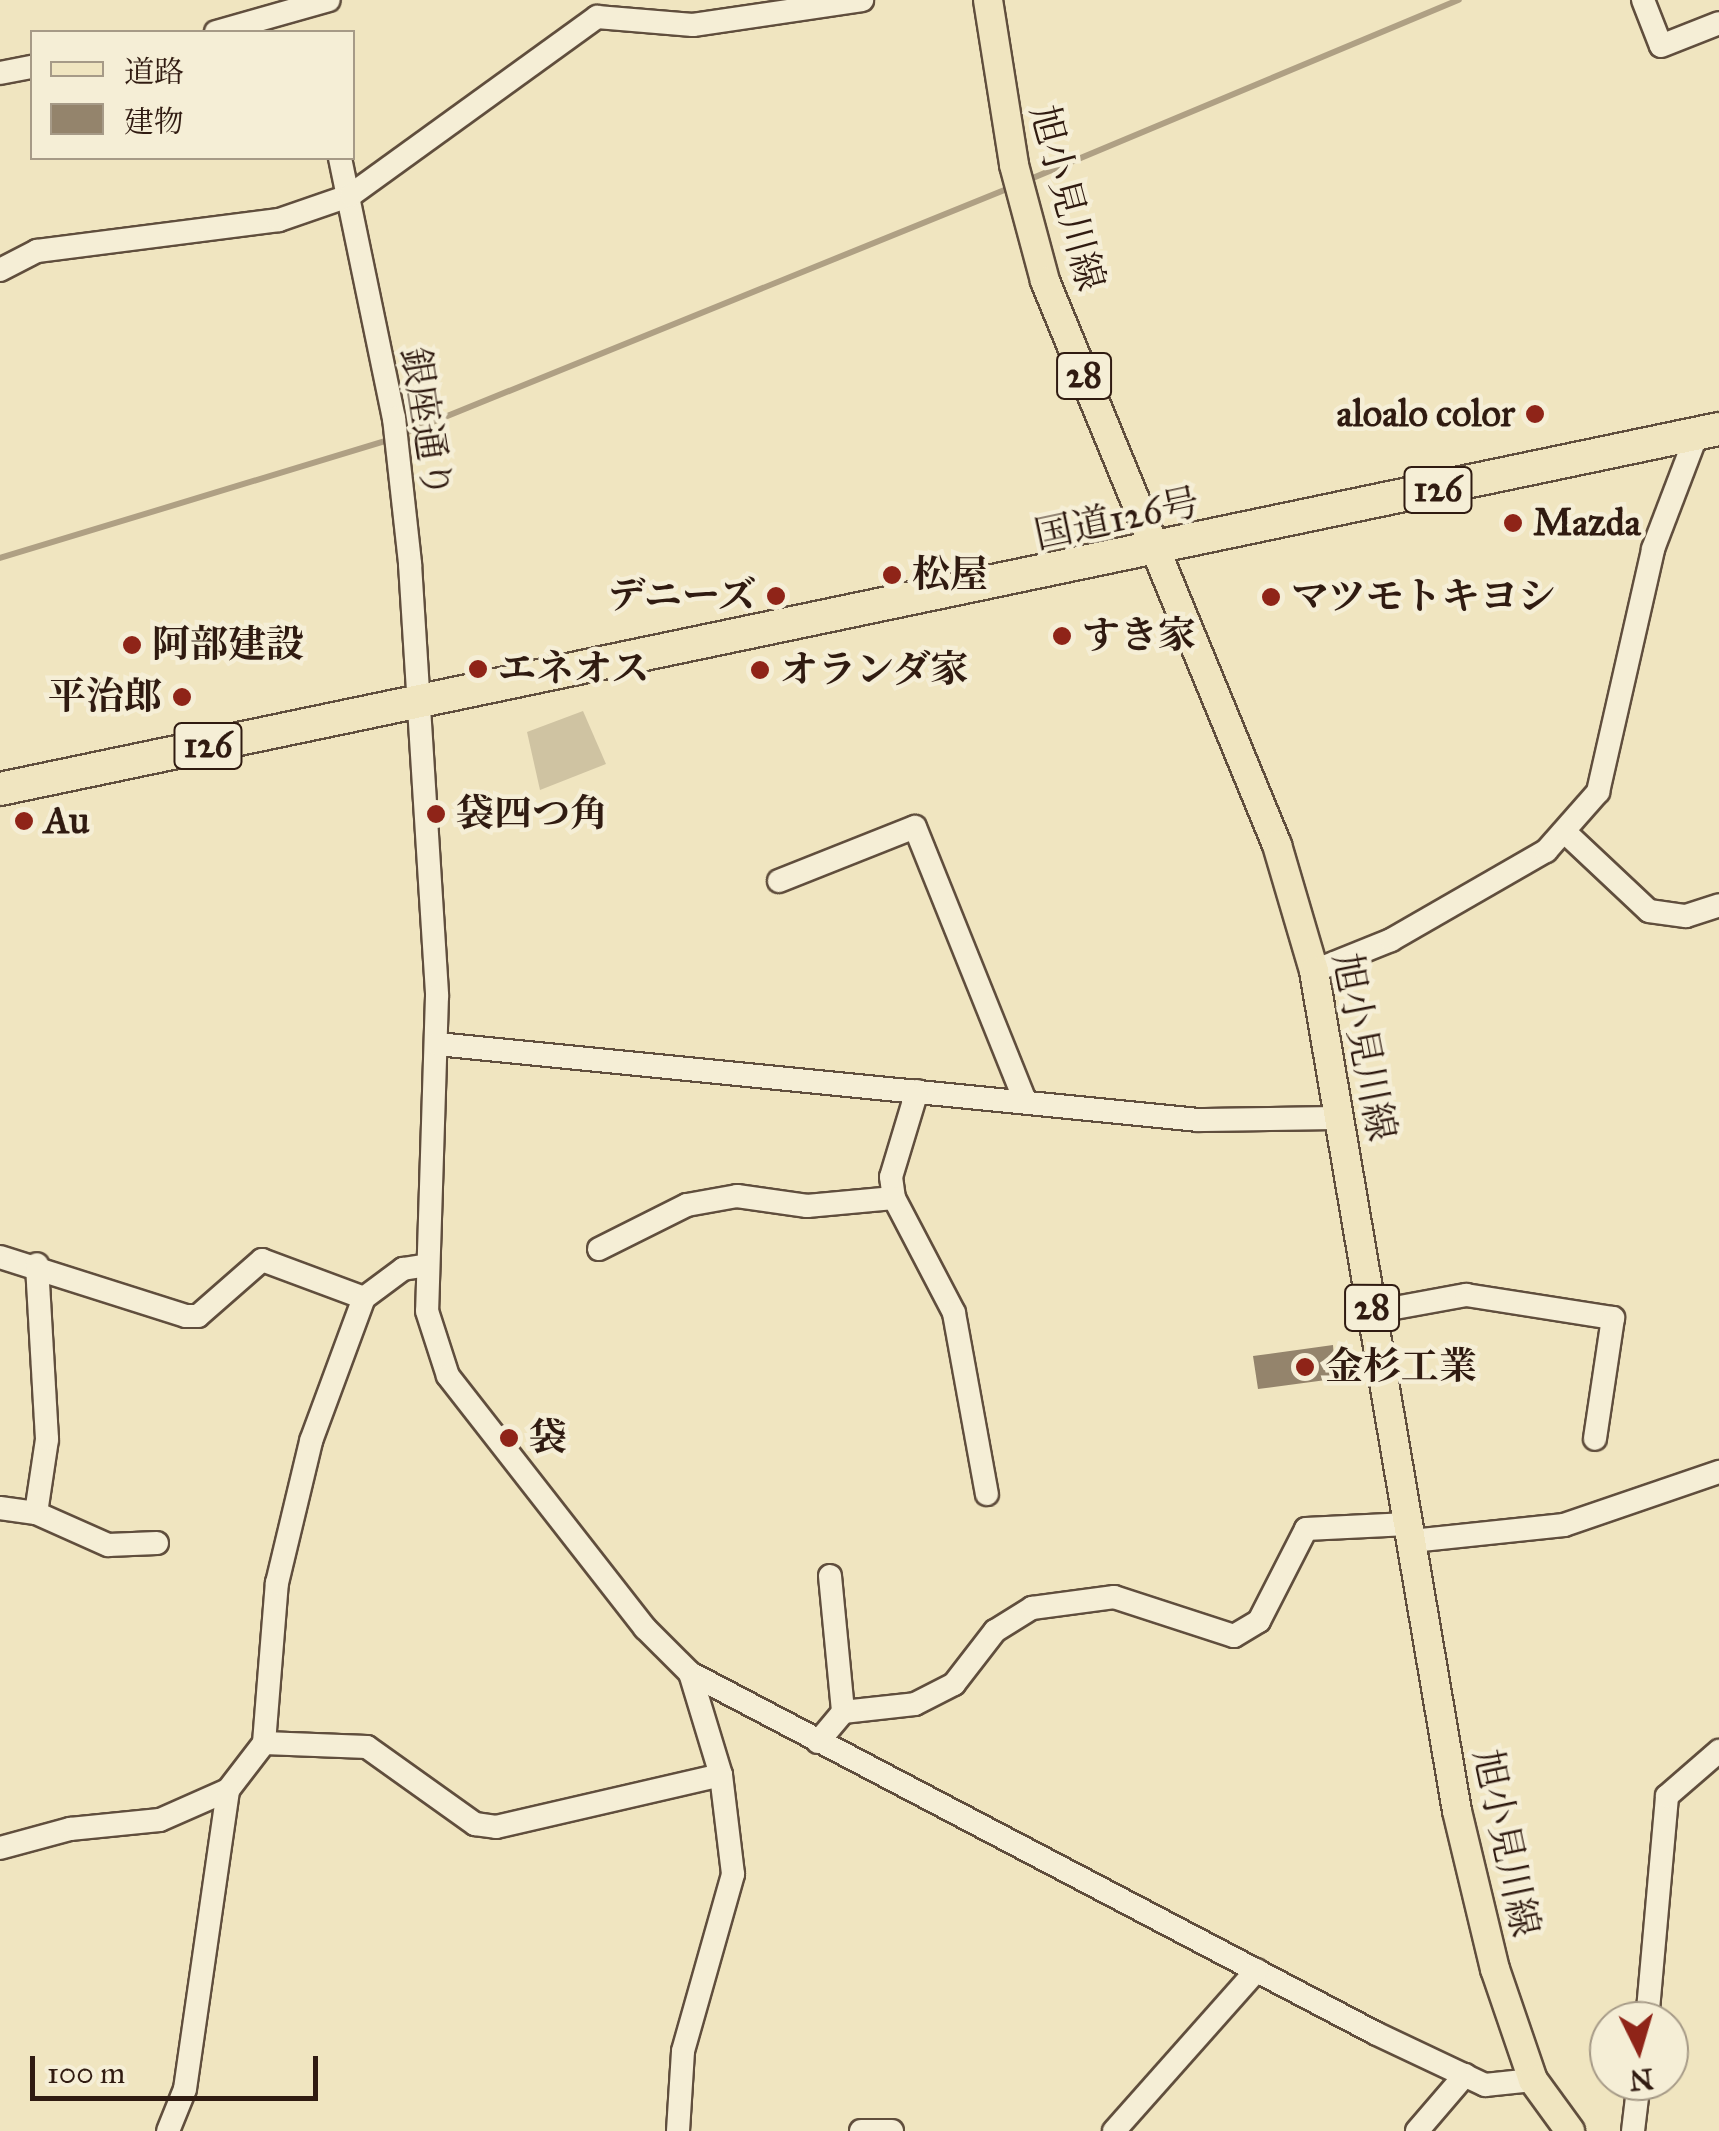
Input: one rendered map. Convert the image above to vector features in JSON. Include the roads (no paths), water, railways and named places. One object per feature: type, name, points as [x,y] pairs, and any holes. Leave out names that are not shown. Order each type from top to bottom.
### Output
[{"type":"highway","name":"国道126号","points":[[0,789],[1157,552],[1708,431]]},
{"type":"main road","name":"旭小見川線","points":[[988,0],[1018,184],[1046,281],[1276,844],[1314,971],[1467,1859],[1532,2080],[1570,2131]]},
{"type":"street","points":[[222,30],[299,4],[329,0]]},
{"type":"street","points":[[0,270],[37,251],[280,220],[350,196],[597,17],[693,25],[816,13],[862,0]]},
{"type":"street","points":[[1643,0],[1661,46],[1719,23]]},
{"type":"street","points":[[299,4],[306,30]]},
{"type":"street","points":[[0,73],[30,67]]},
{"type":"street","name":"銀座通り","points":[[341,160],[398,449],[436,1044],[427,1265],[432,1340],[458,1391],[690,1674]]},
{"type":"street","points":[[1314,971],[1391,940],[1567,834],[1598,792],[1653,549],[1708,431]]},
{"type":"street","points":[[779,881],[914,827],[1025,1100]]},
{"type":"street","points":[[1567,834],[1649,911],[1686,916],[1719,905]]},
{"type":"street","points":[[436,1044],[1199,1120],[1341,1118]]},
{"type":"street","points":[[917,1091],[891,1177],[894,1198],[954,1313],[987,1494]]},
{"type":"street","points":[[599,1249],[687,1205],[737,1196],[807,1206],[894,1198]]},
{"type":"street","points":[[0,1257],[37,1264],[186,1316],[198,1316],[262,1260],[364,1298]]},
{"type":"street","points":[[36,1513],[47,1438],[37,1264]]},
{"type":"street","points":[[0,1848],[70,1829],[160,1820],[228,1790],[264,1743],[277,1584],[312,1441],[364,1298],[403,1268],[427,1265]]},
{"type":"street","points":[[1373,1312],[1466,1295],[1613,1318],[1595,1439]]},
{"type":"street","points":[[818,1742],[843,1712],[915,1704],[954,1684],[995,1631],[1032,1608],[1114,1597],[1234,1636],[1259,1621],[1306,1529],[1410,1532],[1564,1525],[1719,1472]]},
{"type":"street","points":[[0,1508],[36,1513],[87,1540],[156,1543]]},
{"type":"street","points":[[830,1576],[843,1712]]},
{"type":"street","points":[[690,1674],[1464,2075],[1501,2086],[1532,2080]]},
{"type":"street","points":[[678,2131],[683,2051],[732,1874],[721,1775],[690,1674]]},
{"type":"street","points":[[264,1743],[367,1747],[466,1818],[496,1827],[721,1775]]},
{"type":"street","points":[[1649,2001],[1667,1796],[1719,1750]]},
{"type":"street","points":[[168,2131],[185,2088],[228,1790]]},
{"type":"street","points":[[1114,2131],[1257,1970]]},
{"type":"street","points":[[1417,2131],[1464,2075]]},
{"type":"street","points":[[1633,2131],[1637,2101]]},
{"type":"street","points":[[861,2131],[892,2131]]},
{"type":"waterway","points":[[1028,180],[1459,0]]},
{"type":"waterway","points":[[403,434],[1012,187]]},
{"type":"waterway","points":[[0,558],[391,439]]},
{"type":"place","name":"aloalo color","points":[[1535,414]]},
{"type":"place","name":"Mazda","points":[[1513,523]]},
{"type":"place","name":"松屋","points":[[892,575]]},
{"type":"place","name":"デニーズ","points":[[776,596]]},
{"type":"place","name":"マツモトキヨシ","points":[[1271,597]]},
{"type":"place","name":"すき家","points":[[1062,636]]},
{"type":"place","name":"阿部建設","points":[[132,645]]},
{"type":"place","name":"エネオス","points":[[478,669]]},
{"type":"place","name":"オランダ家","points":[[760,670]]},
{"type":"place","name":"平治郎","points":[[182,697]]},
{"type":"place","name":"袋四つ角","points":[[436,814]]},
{"type":"place","name":"Au","points":[[24,821]]},
{"type":"place","name":"金杉工業","points":[[1305,1367]]},
{"type":"place","name":"袋","points":[[509,1438]]}]
